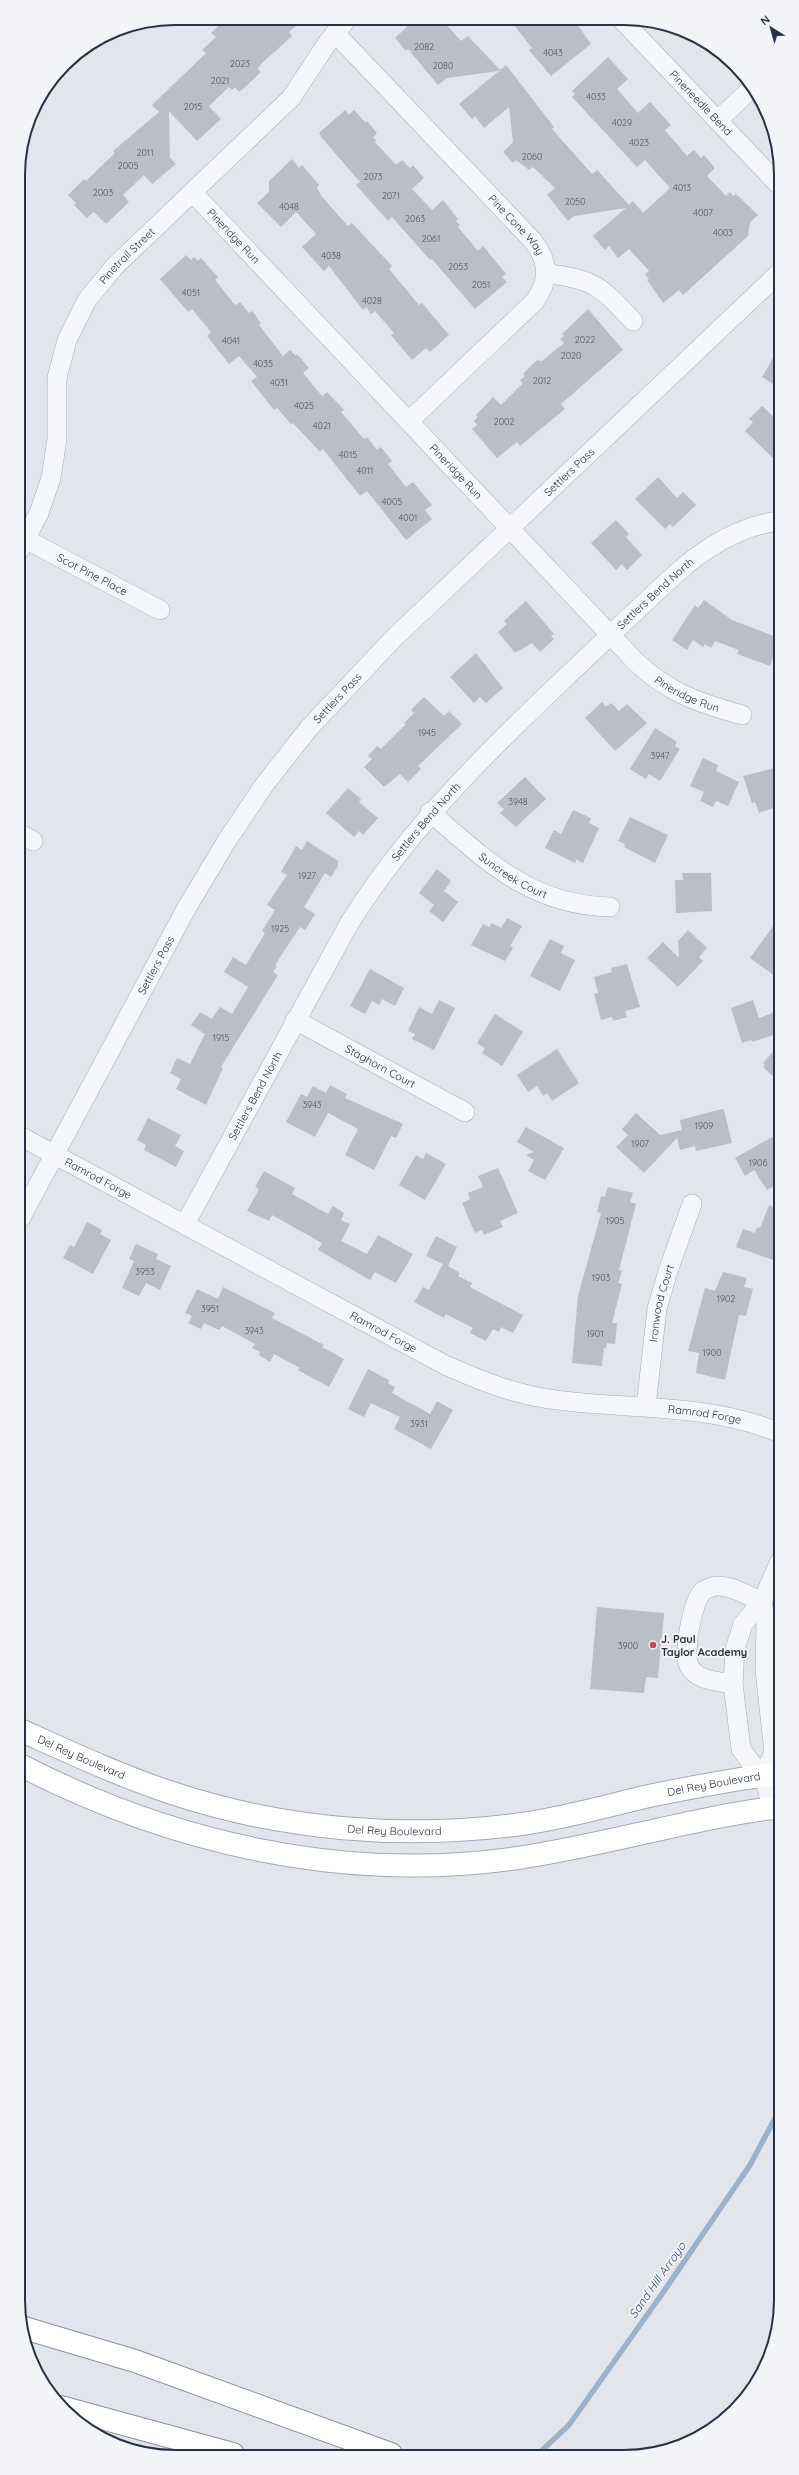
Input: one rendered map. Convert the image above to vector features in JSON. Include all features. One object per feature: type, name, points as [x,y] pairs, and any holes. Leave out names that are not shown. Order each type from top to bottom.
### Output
[{"type":"main road","name":"Del Rey Boulevard","points":[[25,1732],[109,1770],[201,1802],[295,1823],[361,1830],[445,1830],[523,1824],[681,1790],[772,1774]]},
{"type":"main road","points":[[25,1767],[103,1804],[189,1834],[259,1851],[356,1863],[453,1864],[518,1858],[582,1846],[708,1818],[774,1808]]},
{"type":"main road","points":[[28,2330],[135,2361],[380,2450]]},
{"type":"main road","points":[[73,2410],[218,2450]]},
{"type":"street","name":"Pineneedle Bend","points":[[628,25],[774,180]]},
{"type":"street","name":"Pinetrail Street","points":[[25,539],[39,513],[52,478],[57,440],[57,378],[63,353],[75,320],[92,294],[115,266],[291,98],[341,26]]},
{"type":"street","name":"Pine Cone Way","points":[[341,26],[533,241],[544,257],[547,274]]},
{"type":"street","points":[[718,120],[748,91]]},
{"type":"street","name":"Pineridge Run","points":[[193,193],[641,667],[668,688],[695,701],[742,715]]},
{"type":"street","points":[[409,421],[535,301],[542,292],[547,274],[588,281],[608,294],[633,321]]},
{"type":"street","name":"Settlers Pass","points":[[25,1209],[193,897],[226,842],[265,784],[309,728],[362,669],[774,278]]},
{"type":"street","name":"Settlers Bend North","points":[[185,1224],[295,1020],[363,901],[430,812],[484,756],[611,635],[700,554],[734,534],[774,522]]},
{"type":"street","name":"Scot Pine Place","points":[[25,546],[160,610]]},
{"type":"street","name":"Suncreek Court","points":[[430,812],[501,872],[528,888],[576,905],[610,907]]},
{"type":"street","name":"Staghorn Court","points":[[295,1020],[465,1112]]},
{"type":"street","name":"Ramrod Forge","points":[[25,1139],[445,1365],[483,1382],[543,1398],[646,1406],[716,1414],[756,1424],[774,1431]]},
{"type":"street","name":"Ironwood Court","points":[[646,1406],[657,1310],[668,1271],[692,1204]]},
{"type":"street","points":[[772,1774],[751,1763],[741,1749],[733,1684],[736,1649],[740,1632],[748,1616],[762,1602],[774,1575]]},
{"type":"street","points":[[733,1684],[702,1678],[690,1667],[686,1650],[695,1607],[702,1592],[715,1586],[730,1588],[762,1602]]},
{"type":"street","points":[[762,1602],[766,1622],[765,1670],[774,1752],[772,1774],[774,1791]]},
{"type":"building","points":[[219,25],[297,25],[289,32],[292,36],[261,64],[258,69],[261,72],[243,89],[239,92],[235,87],[232,90],[229,87],[209,106],[221,119],[197,141],[169,111],[170,158],[176,164],[152,184],[144,175],[123,195],[129,202],[106,224],[94,212],[87,218],[74,205],[76,203],[68,195],[84,179],[86,181],[115,153],[113,151],[159,112],[152,105],[206,53],[202,50],[216,37],[211,33]]},
{"type":"building","points":[[407,25],[447,25],[461,41],[468,36],[500,70],[506,65],[554,127],[552,129],[592,174],[597,170],[629,205],[633,201],[643,213],[670,188],[645,160],[637,167],[572,97],[575,94],[572,91],[608,57],[628,79],[617,89],[638,113],[650,102],[671,125],[665,130],[687,156],[694,150],[701,158],[704,155],[715,168],[707,176],[726,196],[730,192],[733,196],[736,194],[758,215],[750,222],[748,236],[683,295],[679,290],[663,303],[647,280],[649,279],[645,274],[649,271],[629,249],[618,258],[609,246],[605,250],[593,236],[626,208],[574,216],[568,221],[547,195],[555,188],[533,167],[529,170],[516,160],[513,163],[503,152],[513,142],[509,107],[484,128],[475,116],[472,119],[459,104],[499,71],[447,78],[438,85],[408,49],[406,51],[395,38],[407,27]]},
{"type":"building","points":[[514,25],[578,25],[591,44],[551,76],[529,50],[532,48]]},
{"type":"building","points":[[345,110],[349,115],[354,110],[365,122],[368,122],[377,133],[373,137],[376,140],[375,142],[396,165],[402,160],[410,168],[413,165],[424,178],[412,189],[432,210],[443,200],[458,219],[456,221],[460,225],[458,227],[478,251],[483,246],[506,274],[502,277],[507,282],[475,309],[432,259],[430,260],[392,217],[388,221],[356,185],[360,182],[322,138],[319,133]]},
{"type":"building","points":[[292,159],[299,168],[302,165],[319,185],[317,188],[322,197],[348,226],[352,223],[392,266],[389,269],[419,305],[422,303],[449,335],[430,352],[426,348],[412,360],[391,335],[394,333],[375,311],[371,314],[366,307],[363,310],[329,266],[324,271],[302,247],[316,234],[296,212],[281,227],[257,203],[269,192],[269,181]]},
{"type":"building","points":[[186,255],[191,260],[194,257],[198,261],[201,258],[218,277],[215,280],[235,305],[240,302],[249,313],[252,311],[261,323],[259,325],[283,356],[290,350],[296,356],[297,354],[309,368],[303,373],[322,396],[327,392],[344,410],[341,412],[364,439],[367,437],[377,450],[381,447],[392,461],[388,464],[406,487],[413,482],[432,505],[425,510],[432,519],[406,540],[367,491],[360,496],[323,449],[320,452],[277,408],[274,410],[251,381],[257,377],[239,356],[229,364],[207,336],[211,332],[192,309],[188,312],[160,279]]},
{"type":"building","points":[[588,309],[623,350],[561,404],[565,409],[520,446],[517,442],[497,458],[472,429],[477,425],[474,421],[478,417],[476,415],[493,397],[501,405],[523,383],[520,380],[525,376],[523,374],[537,360],[542,361],[564,343],[560,339],[564,336],[562,334]]},
{"type":"building","points":[[774,356],[774,384],[762,377]]},
{"type":"building","points":[[762,406],[774,417],[774,459],[745,431],[753,422],[749,419]]},
{"type":"building","points":[[658,477],[677,498],[683,492],[696,505],[673,527],[670,524],[665,529],[635,499]]},
{"type":"building","points":[[616,520],[629,534],[626,537],[642,555],[627,570],[622,564],[616,570],[591,543]]},
{"type":"building","points":[[704,600],[732,620],[774,636],[774,654],[770,666],[737,654],[739,650],[715,641],[711,648],[705,644],[703,647],[693,640],[687,650],[672,640],[695,605],[698,608]]},
{"type":"building","points":[[526,601],[554,634],[551,636],[554,639],[540,652],[532,643],[515,653],[498,632],[507,624],[504,621]]},
{"type":"building","points":[[476,653],[503,688],[486,703],[480,697],[474,703],[450,677]]},
{"type":"building","points":[[424,697],[444,716],[449,711],[462,724],[418,766],[421,769],[408,782],[400,774],[384,787],[364,767],[372,759],[368,756],[377,746],[381,749],[406,724],[404,723],[414,713],[411,710]]},
{"type":"building","points":[[602,702],[606,707],[611,703],[619,711],[627,704],[647,723],[615,751],[585,718]]},
{"type":"building","points":[[655,728],[677,742],[675,746],[680,749],[660,781],[649,774],[646,779],[630,769]]},
{"type":"building","points":[[703,758],[718,765],[716,771],[739,782],[728,806],[716,801],[713,807],[700,801],[704,792],[690,786]]},
{"type":"building","points":[[774,768],[774,808],[759,813],[755,802],[752,803],[743,776]]},
{"type":"building","points":[[525,777],[546,799],[516,827],[500,813],[504,809],[497,803]]},
{"type":"building","points":[[348,788],[361,799],[359,802],[378,818],[363,835],[359,831],[354,837],[326,813]]},
{"type":"building","points":[[573,810],[591,818],[589,823],[599,828],[583,863],[576,859],[575,863],[545,848],[554,830],[561,834]]},
{"type":"building","points":[[630,817],[668,835],[655,863],[624,847],[625,844],[618,841]]},
{"type":"building","points":[[307,841],[338,861],[338,866],[331,877],[325,873],[304,907],[315,914],[305,930],[300,927],[275,965],[277,966],[273,972],[278,975],[221,1067],[223,1068],[206,1105],[176,1089],[181,1079],[170,1073],[177,1058],[190,1064],[205,1034],[191,1025],[200,1012],[212,1019],[220,1007],[232,1014],[248,987],[224,972],[233,957],[246,965],[265,933],[262,931],[275,910],[267,905],[287,875],[281,872],[296,846],[302,850]]},
{"type":"building","points":[[437,869],[451,881],[444,891],[458,902],[443,922],[429,911],[434,905],[419,893]]},
{"type":"building","points":[[682,873],[711,873],[712,911],[676,913],[675,880],[683,880]]},
{"type":"building","points":[[507,918],[522,926],[510,946],[513,948],[505,961],[471,945],[483,924],[489,927],[492,923],[501,928]]},
{"type":"building","points":[[774,925],[774,975],[750,958]]},
{"type":"building","points":[[688,930],[707,948],[699,957],[703,961],[678,987],[647,958],[663,942],[679,958],[678,941]]},
{"type":"building","points":[[550,939],[564,946],[561,953],[575,960],[560,991],[530,976]]},
{"type":"building","points":[[627,964],[640,1007],[625,1011],[627,1017],[613,1021],[612,1017],[601,1020],[594,994],[598,993],[594,977],[612,972],[611,968]]},
{"type":"building","points":[[370,969],[404,988],[395,1006],[382,999],[379,1005],[372,1001],[365,1014],[350,1006]]},
{"type":"building","points":[[439,1000],[455,1008],[434,1050],[412,1039],[415,1034],[408,1031],[419,1007],[432,1014]]},
{"type":"building","points":[[753,1000],[759,1018],[774,1012],[774,1035],[752,1042],[752,1040],[742,1043],[731,1008]]},
{"type":"building","points":[[495,1014],[523,1032],[502,1066],[482,1053],[485,1048],[477,1043]]},
{"type":"building","points":[[557,1049],[579,1083],[552,1101],[547,1093],[543,1096],[537,1086],[528,1092],[517,1075]]},
{"type":"building","points":[[774,1051],[774,1077],[763,1067],[765,1065],[763,1063]]},
{"type":"building","points":[[330,1085],[347,1094],[345,1098],[403,1124],[396,1138],[391,1136],[374,1170],[345,1155],[358,1129],[328,1113],[315,1137],[286,1122],[301,1094],[307,1097],[313,1086],[326,1093]]},
{"type":"building","points":[[722,1109],[724,1110],[732,1143],[696,1151],[695,1146],[680,1150],[677,1138],[644,1173],[616,1147],[628,1135],[622,1129],[636,1113],[660,1135],[682,1130],[680,1120]]},
{"type":"building","points":[[148,1118],[181,1135],[175,1146],[184,1151],[176,1167],[144,1150],[146,1145],[137,1140]]},
{"type":"building","points":[[526,1127],[564,1148],[545,1180],[528,1171],[534,1160],[526,1155],[534,1152],[517,1142]]},
{"type":"building","points":[[774,1136],[774,1186],[767,1190],[754,1170],[745,1176],[735,1158]]},
{"type":"building","points":[[426,1153],[446,1164],[425,1200],[399,1185],[416,1155],[423,1159]]},
{"type":"building","points":[[498,1168],[518,1213],[500,1221],[503,1227],[484,1235],[482,1230],[475,1233],[462,1203],[470,1199],[468,1193],[483,1187],[478,1176]]},
{"type":"building","points":[[264,1171],[295,1188],[292,1194],[328,1214],[333,1206],[344,1213],[341,1220],[350,1224],[341,1241],[367,1254],[378,1235],[413,1254],[396,1283],[375,1272],[370,1280],[318,1250],[322,1243],[272,1215],[269,1221],[247,1211],[259,1189],[255,1187]]},
{"type":"building","points":[[608,1187],[633,1193],[630,1202],[636,1204],[619,1270],[622,1271],[618,1283],[622,1284],[612,1323],[617,1323],[615,1344],[607,1343],[606,1348],[604,1348],[602,1366],[572,1363],[578,1296],[601,1213],[597,1212],[601,1196],[605,1197]]},
{"type":"building","points":[[769,1205],[774,1207],[773,1260],[736,1247],[743,1229],[755,1233],[757,1227],[760,1228]]},
{"type":"building","points":[[87,1222],[102,1230],[100,1234],[111,1240],[93,1274],[63,1258],[70,1245],[74,1247]]},
{"type":"building","points":[[436,1236],[457,1247],[448,1266],[460,1273],[458,1276],[472,1283],[470,1287],[523,1315],[513,1333],[501,1327],[499,1332],[493,1329],[486,1341],[470,1333],[473,1328],[446,1314],[444,1318],[414,1302],[423,1287],[429,1290],[443,1264],[426,1256]]},
{"type":"building","points":[[136,1244],[158,1254],[156,1259],[171,1266],[160,1290],[146,1283],[139,1296],[122,1288],[134,1261],[129,1259]]},
{"type":"building","points":[[723,1272],[747,1278],[744,1287],[753,1289],[746,1316],[739,1315],[725,1380],[696,1373],[699,1353],[688,1351],[705,1288],[715,1291]]},
{"type":"building","points":[[223,1287],[275,1313],[272,1318],[324,1345],[322,1347],[344,1359],[329,1387],[298,1370],[300,1368],[274,1354],[270,1362],[259,1355],[260,1352],[252,1348],[255,1344],[222,1326],[219,1330],[204,1323],[201,1329],[188,1323],[192,1316],[185,1313],[197,1289],[218,1299]]},
{"type":"building","points":[[368,1369],[389,1380],[388,1383],[395,1387],[392,1393],[430,1414],[437,1401],[453,1410],[431,1449],[394,1429],[400,1417],[371,1403],[364,1417],[348,1409]]},
{"type":"building","points":[[597,1607],[664,1613],[658,1678],[646,1677],[644,1693],[590,1689]]},
{"type":"waterway","name":"Sand Hill Arroyo","points":[[542,2450],[569,2425],[662,2294],[750,2165],[774,2120]]},
{"type":"place","name":"J. Paul Taylor Academy","points":[[653,1645]]}]
